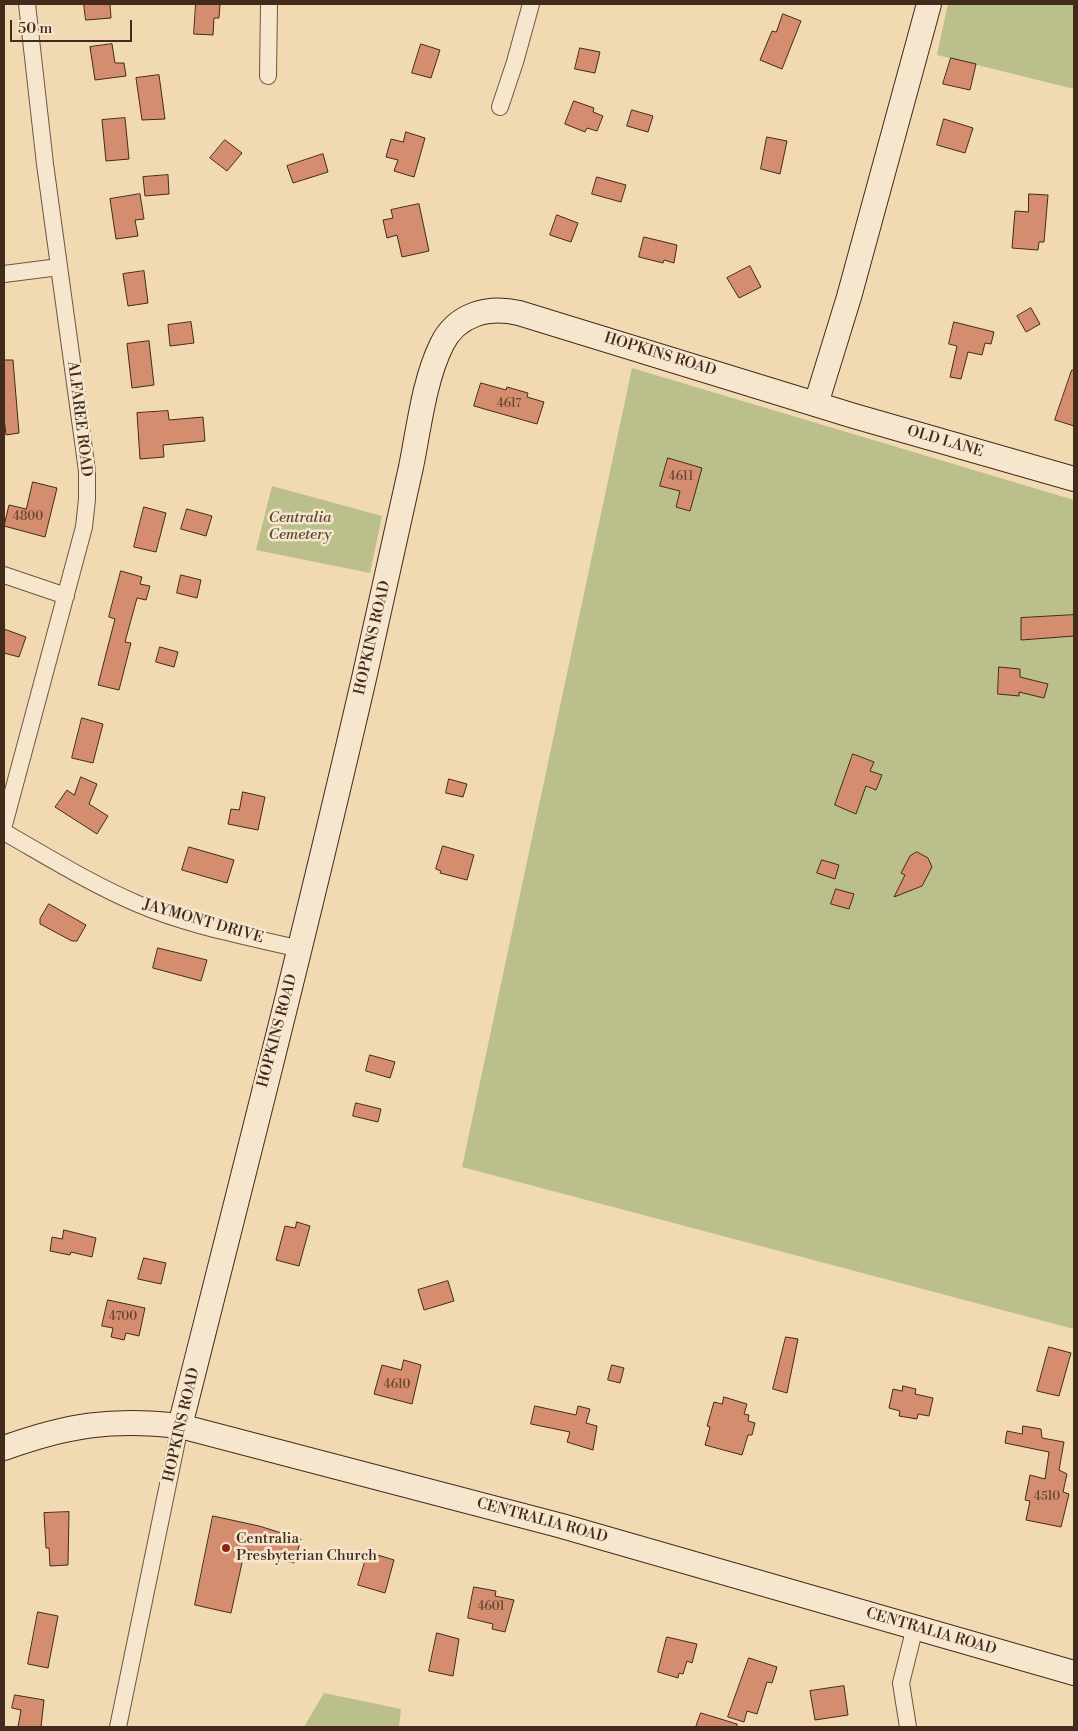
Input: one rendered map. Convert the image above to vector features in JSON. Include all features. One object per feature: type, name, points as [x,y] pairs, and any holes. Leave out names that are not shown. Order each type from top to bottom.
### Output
[{"type":"main road","points":[[816,404],[849,297],[930,4]]},
{"type":"main road","name":"HOPKINS ROAD","points":[[180,1426],[327,842],[386,582],[426,392],[441,345],[449,332],[463,320],[476,313],[504,310],[816,404]]},
{"type":"main road","name":"OLD LANE","points":[[816,404],[1074,479]]},
{"type":"main road","name":"CENTRALIA ROAD","points":[[4,1448],[44,1434],[77,1426],[112,1422],[146,1422],[180,1426],[549,1522],[1074,1673]]},
{"type":"street","name":"ALFAREE ROAD","points":[[4,825],[84,527],[87,499],[87,471],[59,267],[27,4]]},
{"type":"street","points":[[268,76],[269,4]]},
{"type":"street","points":[[500,107],[531,4]]},
{"type":"street","points":[[4,274],[59,267]]},
{"type":"street","points":[[4,575],[66,596]]},
{"type":"street","name":"JAYMONT DRIVE","points":[[4,832],[100,886],[139,905],[197,924],[300,949]]},
{"type":"street","name":"HOPKINS ROAD","points":[[118,1727],[180,1426]]},
{"type":"street","points":[[908,1727],[901,1683],[916,1627]]},
{"type":"green space","points":[[948,4],[1074,4],[1074,89],[937,55]]},
{"type":"green space","points":[[632,368],[1074,500],[1074,1329],[462,1167]]},
{"type":"green space","name":"Centralia Cemetery","points":[[272,486],[382,516],[370,573],[256,550]]},
{"type":"green space","points":[[324,1693],[401,1709],[399,1727],[304,1727]]},
{"type":"building","points":[[84,4],[110,4],[111,18],[86,20]]},
{"type":"building","points":[[196,4],[220,4],[219,18],[214,18],[213,35],[194,34]]},
{"type":"building","points":[[783,14],[801,21],[782,69],[760,60],[772,31],[776,32]]},
{"type":"building","points":[[112,44],[115,63],[124,63],[126,76],[95,80],[90,47]]},
{"type":"building","points":[[421,44],[440,50],[431,78],[412,73]]},
{"type":"building","points":[[580,48],[600,52],[595,73],[575,69]]},
{"type":"building","points":[[951,58],[976,64],[970,90],[943,84]]},
{"type":"building","points":[[159,75],[165,119],[142,120],[136,78]]},
{"type":"building","points":[[574,101],[594,108],[593,112],[603,116],[597,131],[587,128],[585,132],[565,124]]},
{"type":"building","points":[[632,110],[653,116],[648,132],[627,126]]},
{"type":"building","points":[[125,118],[129,159],[106,161],[102,120]]},
{"type":"building","points":[[944,119],[973,128],[965,153],[937,145]]},
{"type":"building","points":[[406,132],[425,138],[414,177],[394,171],[398,160],[386,157],[391,139],[403,142]]},
{"type":"building","points":[[767,137],[787,141],[780,174],[761,169]]},
{"type":"building","points":[[225,140],[242,153],[227,171],[210,158]]},
{"type":"building","points":[[323,154],[328,172],[293,183],[287,166]]},
{"type":"building","points":[[168,175],[169,194],[145,196],[143,177]]},
{"type":"building","points":[[597,177],[626,185],[621,202],[592,194]]},
{"type":"building","points":[[140,194],[144,219],[135,220],[138,236],[116,239],[110,199]]},
{"type":"building","points":[[1029,194],[1048,195],[1044,242],[1039,242],[1038,250],[1012,248],[1015,211],[1028,212]]},
{"type":"building","points":[[419,204],[429,251],[402,257],[397,235],[387,238],[383,220],[393,218],[391,210]]},
{"type":"building","points":[[557,215],[578,223],[571,242],[550,235]]},
{"type":"building","points":[[644,237],[677,245],[674,263],[664,260],[663,263],[639,257]]},
{"type":"building","points":[[750,266],[761,287],[739,298],[727,278]]},
{"type":"building","points":[[144,271],[148,303],[128,306],[123,274]]},
{"type":"building","points":[[1031,308],[1040,324],[1026,332],[1017,316]]},
{"type":"building","points":[[191,322],[194,343],[170,346],[168,325]]},
{"type":"building","points":[[954,322],[994,332],[991,344],[985,343],[982,355],[968,352],[961,379],[950,377],[957,346],[949,344]]},
{"type":"building","points":[[149,341],[154,385],[132,388],[127,344]]},
{"type":"building","points":[[4,360],[13,360],[19,433],[6,435],[4,417]]},
{"type":"building","points":[[1072,370],[1074,370],[1074,426],[1055,420]]},
{"type":"building","points":[[481,383],[506,390],[507,387],[528,393],[527,397],[544,402],[537,424],[474,406]]},
{"type":"building","points":[[168,411],[169,420],[203,417],[205,441],[163,445],[164,457],[140,459],[137,413]]},
{"type":"building","points":[[668,458],[702,468],[690,511],[676,507],[680,491],[660,486]]},
{"type":"building","points":[[33,482],[57,488],[45,537],[4,526],[9,505],[26,509]]},
{"type":"building","points":[[144,507],[166,513],[156,552],[134,547]]},
{"type":"building","points":[[187,509],[212,516],[206,536],[181,529]]},
{"type":"building","points":[[121,571],[142,577],[140,584],[150,586],[146,600],[137,598],[125,642],[131,643],[119,690],[98,685],[115,619],[109,617]]},
{"type":"building","points":[[181,575],[201,580],[197,598],[177,593]]},
{"type":"building","points":[[1074,615],[1074,636],[1021,640],[1021,618]]},
{"type":"building","points":[[4,629],[26,637],[19,657],[4,653]]},
{"type":"building","points":[[160,647],[178,652],[174,667],[156,662]]},
{"type":"building","points":[[999,667],[1020,669],[1020,677],[1048,684],[1044,698],[1019,692],[1019,696],[998,694]]},
{"type":"building","points":[[82,718],[103,724],[93,763],[72,758]]},
{"type":"building","points":[[853,754],[874,762],[870,771],[882,775],[876,790],[866,786],[856,814],[835,805]]},
{"type":"building","points":[[81,777],[97,784],[89,804],[108,816],[97,834],[55,807],[67,790],[74,795]]},
{"type":"building","points":[[449,779],[467,784],[463,797],[446,793]]},
{"type":"building","points":[[243,792],[265,797],[258,830],[228,824],[231,809],[239,810]]},
{"type":"building","points":[[443,846],[474,855],[467,880],[440,873],[441,871],[436,869]]},
{"type":"building","points":[[189,847],[234,860],[227,883],[182,870]]},
{"type":"building","points":[[917,852],[928,858],[932,867],[922,886],[894,897],[905,875],[901,873],[910,856]]},
{"type":"building","points":[[822,860],[839,865],[835,879],[817,873]]},
{"type":"building","points":[[836,889],[854,894],[849,909],[831,904]]},
{"type":"building","points":[[49,904],[86,925],[77,941],[72,941],[40,924],[40,919]]},
{"type":"building","points":[[158,948],[207,960],[201,981],[153,968]]},
{"type":"building","points":[[370,1055],[395,1062],[390,1078],[366,1071]]},
{"type":"building","points":[[356,1103],[381,1109],[378,1122],[353,1116]]},
{"type":"building","points":[[297,1222],[310,1226],[299,1266],[276,1260],[285,1226],[295,1228]]},
{"type":"building","points":[[64,1230],[96,1238],[92,1257],[71,1252],[70,1255],[50,1251],[52,1237],[62,1239]]},
{"type":"building","points":[[144,1258],[166,1263],[161,1284],[138,1279]]},
{"type":"building","points":[[448,1281],[454,1301],[424,1310],[418,1290]]},
{"type":"building","points":[[108,1300],[145,1308],[139,1336],[126,1333],[124,1340],[111,1337],[113,1328],[102,1326]]},
{"type":"building","points":[[786,1337],[798,1339],[787,1393],[773,1389]]},
{"type":"building","points":[[1049,1347],[1071,1353],[1059,1396],[1037,1391]]},
{"type":"building","points":[[404,1360],[421,1365],[412,1404],[374,1394],[382,1365],[401,1370]]},
{"type":"building","points":[[612,1365],[624,1368],[620,1383],[608,1380]]},
{"type":"building","points":[[903,1386],[916,1389],[915,1394],[933,1398],[929,1416],[918,1414],[917,1419],[899,1416],[900,1411],[889,1408],[893,1389],[902,1391]]},
{"type":"building","points":[[724,1397],[747,1404],[744,1414],[749,1415],[748,1421],[755,1423],[752,1435],[748,1435],[742,1455],[705,1445],[710,1427],[707,1426],[714,1402],[722,1404]]},
{"type":"building","points":[[535,1406],[576,1415],[578,1406],[590,1409],[586,1423],[597,1426],[593,1450],[567,1442],[570,1432],[531,1424]]},
{"type":"building","points":[[1023,1426],[1041,1429],[1042,1438],[1064,1442],[1059,1470],[1067,1474],[1063,1492],[1069,1494],[1061,1527],[1026,1520],[1030,1501],[1025,1500],[1030,1475],[1045,1479],[1049,1452],[1005,1443],[1007,1431],[1022,1434]]},
{"type":"building","points":[[69,1512],[68,1565],[50,1566],[49,1548],[46,1548],[44,1513]]},
{"type":"building","name":"Centralia Presbyterian Church","points":[[213,1516],[259,1526],[301,1539],[294,1563],[245,1549],[231,1613],[195,1605]]},
{"type":"building","points":[[368,1552],[394,1560],[385,1593],[358,1585]]},
{"type":"building","points":[[474,1587],[496,1591],[495,1596],[514,1600],[505,1632],[492,1629],[493,1624],[468,1618]]},
{"type":"building","points":[[38,1612],[58,1616],[48,1668],[28,1664]]},
{"type":"building","points":[[437,1633],[459,1639],[453,1676],[429,1671]]},
{"type":"building","points":[[667,1637],[697,1644],[692,1663],[687,1661],[683,1674],[679,1673],[678,1678],[658,1672]]},
{"type":"building","points":[[749,1658],[777,1667],[772,1683],[767,1682],[757,1714],[747,1711],[744,1722],[728,1717]]},
{"type":"building","points":[[844,1686],[848,1715],[815,1720],[810,1691]]},
{"type":"building","points":[[15,1695],[44,1700],[41,1727],[18,1727],[21,1710],[12,1708]]},
{"type":"building","points":[[701,1713],[737,1724],[737,1727],[696,1727]]},
{"type":"place","name":"Centralia Presbyterian Church","points":[[226,1548]]}]
